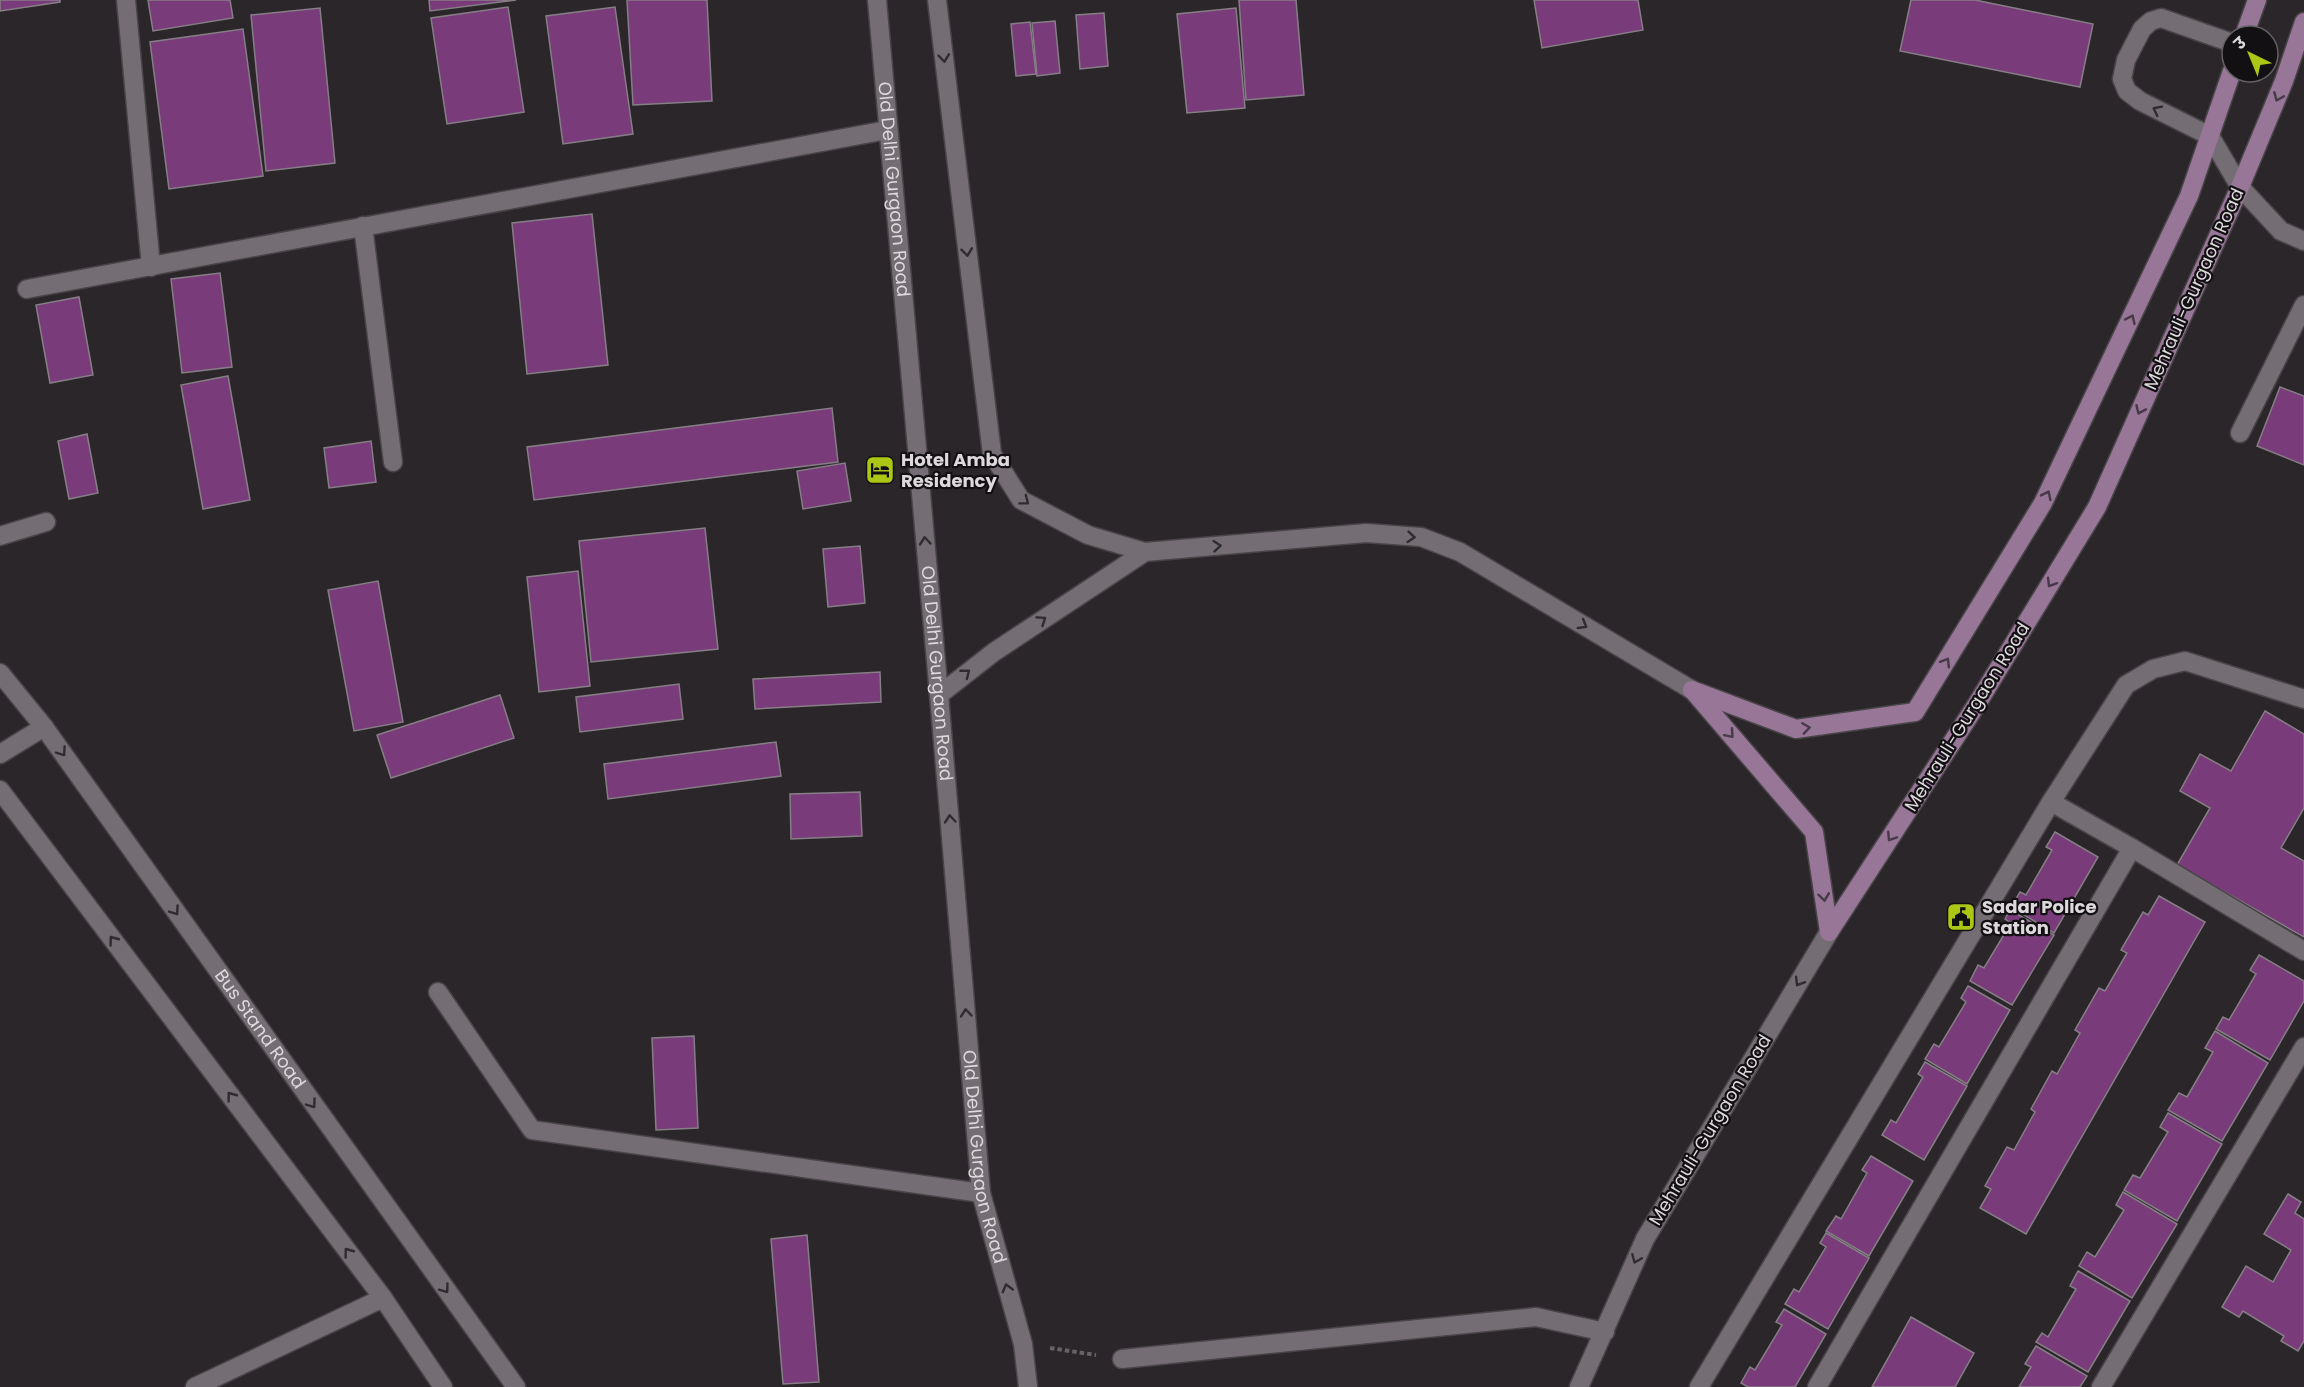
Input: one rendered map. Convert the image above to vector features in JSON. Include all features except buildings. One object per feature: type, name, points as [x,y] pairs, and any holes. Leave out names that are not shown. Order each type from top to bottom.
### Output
[{"type":"main road","points":[[2248,24],[2257,0]]},
{"type":"main road","name":"Mehrauli-Gurgaon Road","points":[[1829,932],[1977,704],[2097,507],[2240,187],[2284,81],[2304,22]]},
{"type":"main road","points":[[1692,690],[1796,729],[1915,712],[2043,503],[2189,196],[2228,84]]},
{"type":"main road","points":[[1692,690],[1814,832],[1829,932]]},
{"type":"street","points":[[126,0],[151,267]]},
{"type":"street","name":"Old Delhi Gurgaon Road","points":[[877,0],[981,1193],[1023,1344],[1028,1387]]},
{"type":"street","points":[[937,0],[992,454],[1021,500],[1088,535],[1144,552],[1366,533],[1420,537],[1460,552],[1692,690]]},
{"type":"street","points":[[2220,39],[2161,18],[2151,21],[2142,29],[2126,60],[2122,79],[2127,91],[2140,101],[2210,136],[2240,187],[2281,231],[2304,241]]},
{"type":"street","points":[[27,289],[887,130]]},
{"type":"street","points":[[363,226],[393,462]]},
{"type":"street","points":[[2240,434],[2304,305]]},
{"type":"street","points":[[0,536],[46,522]]},
{"type":"street","points":[[939,695],[994,652],[1144,552]]},
{"type":"street","points":[[1699,1387],[2050,802],[2126,686],[2153,669],[2185,661],[2304,699]]},
{"type":"street","name":"Bus Stand Road","points":[[0,673],[44,726],[516,1387]]},
{"type":"street","points":[[0,754],[44,726]]},
{"type":"street","points":[[0,790],[383,1298],[443,1387]]},
{"type":"street","points":[[2050,802],[2132,848],[2304,951]]},
{"type":"street","points":[[1817,1387],[2132,848]]},
{"type":"street","name":"Mehrauli-Gurgaon Road","points":[[1579,1387],[1645,1239],[1829,932]]},
{"type":"street","points":[[438,992],[532,1130],[981,1193]]},
{"type":"street","points":[[2101,1387],[2304,1047]]},
{"type":"street","points":[[195,1387],[383,1298]]},
{"type":"street","points":[[1122,1359],[1536,1317],[1605,1332]]},
{"type":"path","points":[[1023,1344],[1122,1359]]},
{"type":"place","name":"Hotel Amba Residency","points":[[880,470]]},
{"type":"place","name":"Sadar Police Station","points":[[1961,917]]}]
